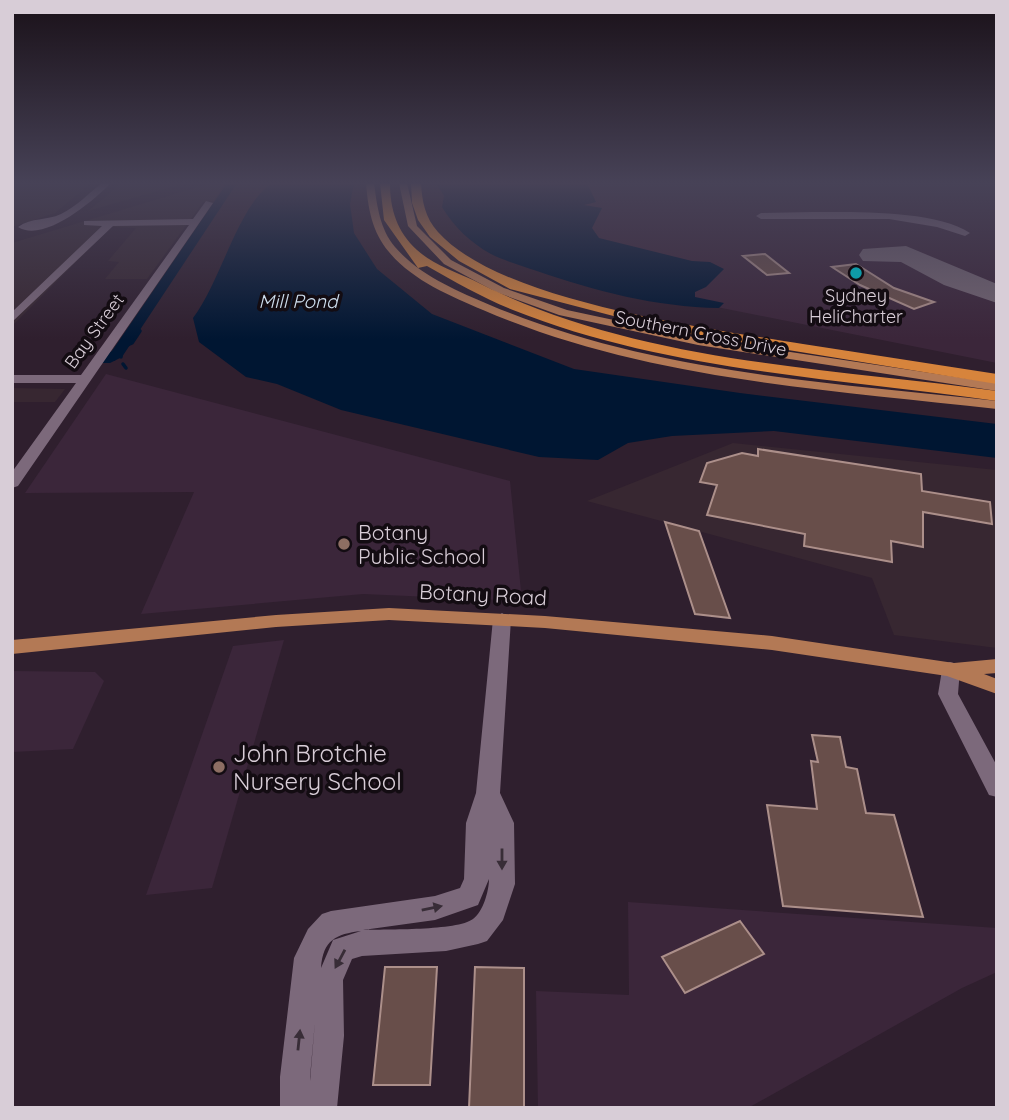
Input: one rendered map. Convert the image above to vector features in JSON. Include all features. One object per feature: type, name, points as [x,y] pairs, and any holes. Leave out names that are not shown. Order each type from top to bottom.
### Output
[{"type":"highway","points":[[398,235],[425,269],[466,293],[572,336],[708,367],[878,391]]},
{"type":"highway","points":[[435,235],[461,257],[529,294],[599,317],[751,357]]},
{"type":"highway","name":"Southern Cross Drive","points":[[414,254],[477,289],[547,317],[646,345],[751,357],[997,396]]},
{"type":"highway","name":"Southern Cross Drive","points":[[503,280],[621,316],[778,345],[885,359],[997,379]]},
{"type":"main road","points":[[384,235],[395,253],[429,279],[486,309],[575,342],[697,370],[804,386],[878,391],[997,405]]},
{"type":"main road","points":[[419,235],[442,257],[500,289],[580,318],[751,357],[997,387]]},
{"type":"main road","name":"Botany Road","points":[[12,648],[355,614],[502,619],[760,642],[950,669],[997,666]]},
{"type":"main road","name":"Botany Road","points":[[950,669],[997,687]]},
{"type":"street","points":[[12,319],[97,235]]},
{"type":"street","name":"Bay Street","points":[[12,483],[18,465],[187,235]]},
{"type":"street","points":[[12,379],[83,379]]},
{"type":"street","points":[[295,1108],[295,1077],[308,958],[317,938],[331,923],[435,908],[469,897],[477,879],[478,823],[488,793],[502,619]]},
{"type":"street","points":[[950,669],[948,694],[997,788]]},
{"type":"street","points":[[322,1108],[331,1036],[329,980],[343,949],[362,943],[446,939],[478,932],[490,920],[502,884],[502,823],[488,793]]},
{"type":"shaded area","points":[[38,235],[103,235],[12,326],[12,243]]},
{"type":"shaded area","points":[[130,235],[179,235],[147,279],[105,279],[119,262],[108,261]]},
{"type":"shaded area","points":[[527,235],[997,235],[997,363],[592,282]]},
{"type":"shaded area","name":"Botany Public School","points":[[106,374],[510,481],[522,601],[363,594],[141,614],[194,492],[25,493]]},
{"type":"shaded area","points":[[12,388],[65,389],[55,402],[12,402]]},
{"type":"shaded area","points":[[733,443],[997,470],[997,648],[894,635],[872,578],[587,501]]},
{"type":"shaded area","name":"John Brotchie Nursery School","points":[[284,640],[212,888],[146,895],[233,646]]},
{"type":"shaded area","points":[[12,671],[95,672],[104,681],[73,749],[12,752]]},
{"type":"shaded area","points":[[628,902],[997,928],[997,972],[962,988],[748,1108],[538,1108],[536,991],[629,995]]},
{"type":"water","name":"Mill Pond","points":[[236,235],[355,235],[377,269],[432,314],[574,369],[740,393],[997,424],[997,458],[774,431],[672,436],[628,443],[598,460],[539,457],[341,410],[277,384],[246,377],[199,342],[193,318]]},
{"type":"water","points":[[465,235],[597,235],[599,238],[692,261],[710,262],[724,269],[706,287],[695,292],[695,297],[724,303],[719,308],[695,307],[626,297],[502,259]]},
{"type":"building","points":[[765,254],[789,273],[767,275],[743,256]]},
{"type":"building","points":[[856,264],[894,288],[934,302],[914,309],[860,285],[832,267]]},
{"type":"building","points":[[758,449],[921,474],[922,491],[990,502],[992,524],[923,512],[923,547],[891,541],[892,562],[804,546],[805,534],[707,515],[717,485],[700,482],[707,463],[742,453],[758,456]]},
{"type":"building","points":[[665,522],[699,531],[730,618],[695,614]]},
{"type":"building","points":[[812,735],[840,737],[846,767],[857,769],[866,813],[894,815],[923,917],[783,906],[767,805],[817,809],[811,761],[818,762]]},
{"type":"building","points":[[740,921],[764,954],[685,993],[662,957]]},
{"type":"building","points":[[385,967],[437,967],[430,1085],[373,1085]]},
{"type":"building","points":[[475,967],[524,968],[524,1108],[469,1108]]},
{"type":"waterway","points":[[105,360],[117,354],[197,235]]},
{"type":"waterway","points":[[121,357],[121,348],[132,343],[140,331],[135,326]]},
{"type":"waterway","points":[[114,359],[117,354]]},
{"type":"waterway","points":[[123,364],[126,368]]},
{"type":"taxiway","points":[[873,255],[906,254],[954,279],[997,294]]},
{"type":"place","name":"Sydney HeliCharter","points":[[856,273]]},
{"type":"place","name":"Botany Public School","points":[[344,544]]},
{"type":"place","name":"John Brotchie Nursery School","points":[[219,767]]}]
